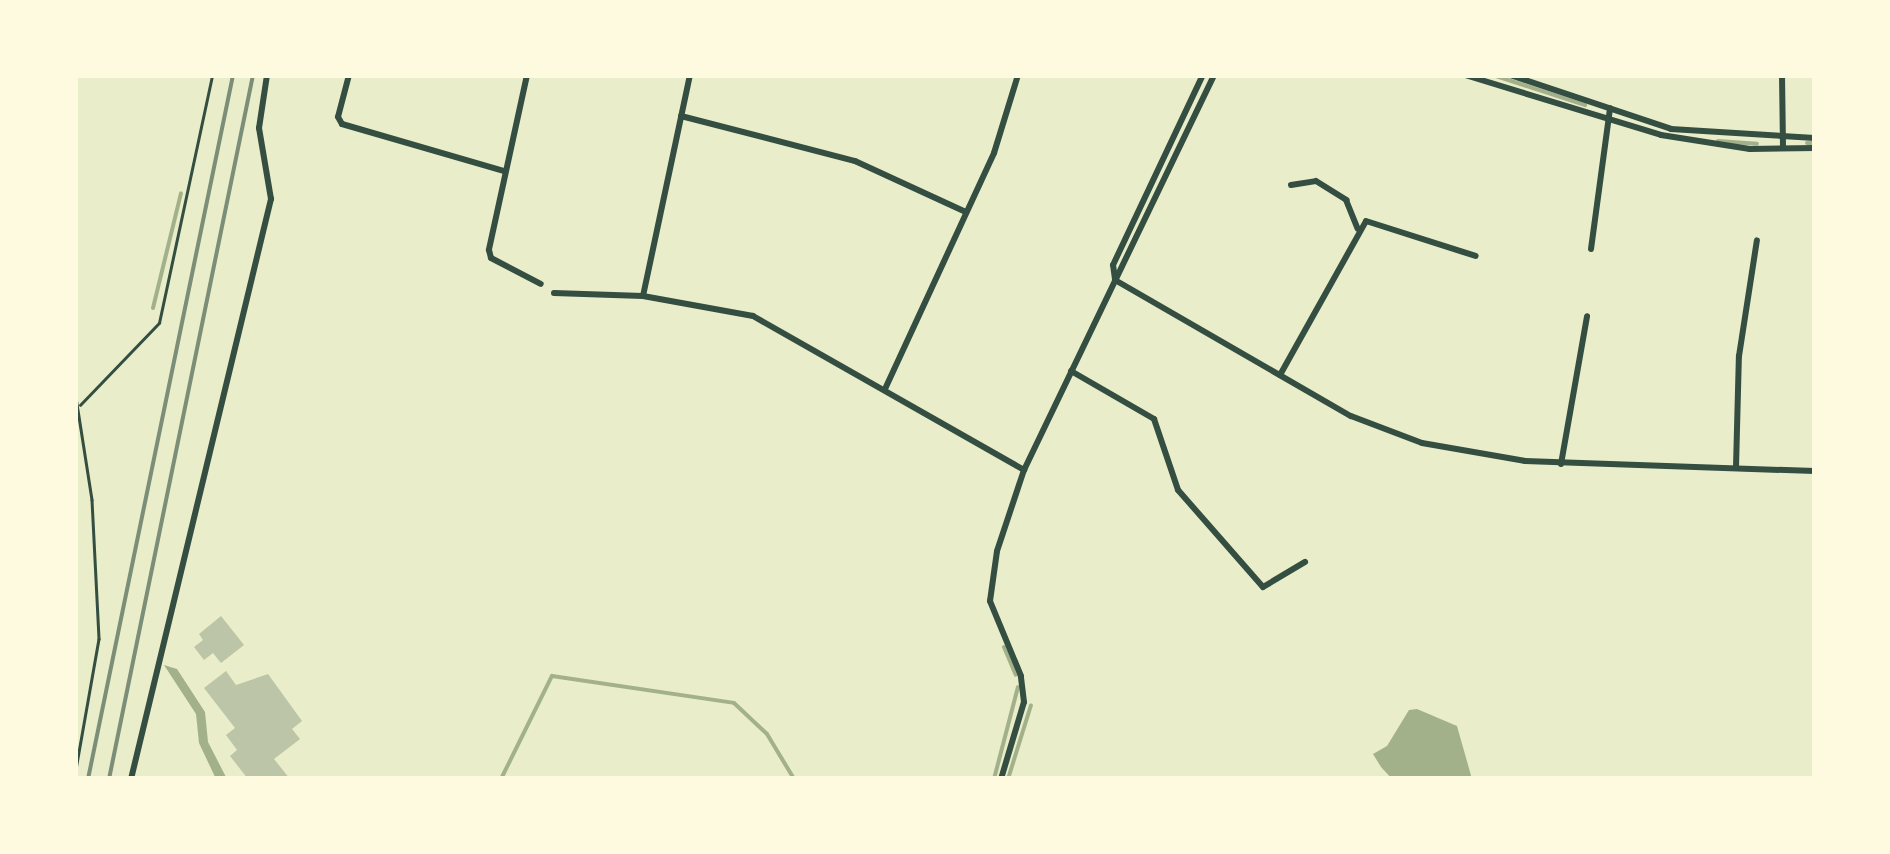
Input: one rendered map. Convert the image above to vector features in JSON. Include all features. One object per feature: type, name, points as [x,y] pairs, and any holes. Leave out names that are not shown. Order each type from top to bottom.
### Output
[{"type":"street","points":[[132,779],[271,200],[260,128],[268,75]]},
{"type":"street","points":[[349,75],[338,117],[342,124],[504,170]]},
{"type":"street","points":[[527,75],[504,170],[490,255],[541,284]]},
{"type":"street","points":[[643,296],[690,75]]},
{"type":"street","points":[[886,389],[1002,134],[1018,75]]},
{"type":"street","points":[[1115,280],[1113,265],[1203,75]]},
{"type":"street","points":[[1001,779],[1024,690],[990,601],[991,572],[1024,470],[1214,75]]},
{"type":"street","points":[[1465,75],[1609,118],[1722,146],[1815,148]]},
{"type":"street","points":[[1510,75],[1688,132],[1815,138]]},
{"type":"street","points":[[1782,75],[1783,148]]},
{"type":"street","points":[[1591,249],[1610,108]]},
{"type":"street","points":[[681,116],[855,161],[966,212]]},
{"type":"street","points":[[1291,185],[1316,181],[1346,200],[1358,229]]},
{"type":"street","points":[[1280,375],[1358,229],[1376,220],[1476,256]]},
{"type":"street","points":[[1736,467],[1739,356],[1757,240]]},
{"type":"street","points":[[1115,280],[1352,416],[1422,443],[1562,464],[1815,470]]},
{"type":"street","points":[[554,293],[643,296],[753,316],[1024,470]]},
{"type":"street","points":[[1562,464],[1587,316]]},
{"type":"street","points":[[1071,371],[1154,419],[1178,490],[1215,525],[1263,587],[1305,562]]},
{"type":"path","points":[[80,406],[160,323],[212,75]]},
{"type":"path","points":[[75,391],[80,406],[100,640],[75,775]]},
{"type":"shaded area","points":[[164,665],[177,669],[205,712],[208,742],[227,779],[216,779],[199,743],[196,714]]},
{"type":"shaded area","points":[[1417,709],[1457,726],[1472,779],[1392,779],[1381,767],[1373,754],[1387,746],[1409,710]]},
{"type":"building","points":[[221,616],[244,645],[221,663],[213,653],[204,660],[194,647],[203,640],[199,634]]},
{"type":"building","points":[[226,671],[236,685],[268,674],[302,721],[292,729],[300,739],[274,759],[290,779],[248,779],[230,756],[237,750],[226,735],[235,728],[204,688]]},
{"type":"waterway","points":[[1493,75],[1585,105]]},
{"type":"waterway","points":[[1718,141],[1757,144]]},
{"type":"waterway","points":[[1807,143],[1815,143]]},
{"type":"waterway","points":[[153,308],[181,193]]},
{"type":"waterway","points":[[1004,647],[1016,675]]},
{"type":"waterway","points":[[501,779],[552,676],[734,703],[767,734],[794,779]]},
{"type":"waterway","points":[[994,779],[1018,687]]},
{"type":"waterway","points":[[1008,779],[1031,705]]},
{"type":"railway","points":[[88,779],[233,75]]},
{"type":"railway","points":[[109,779],[253,75]]}]
